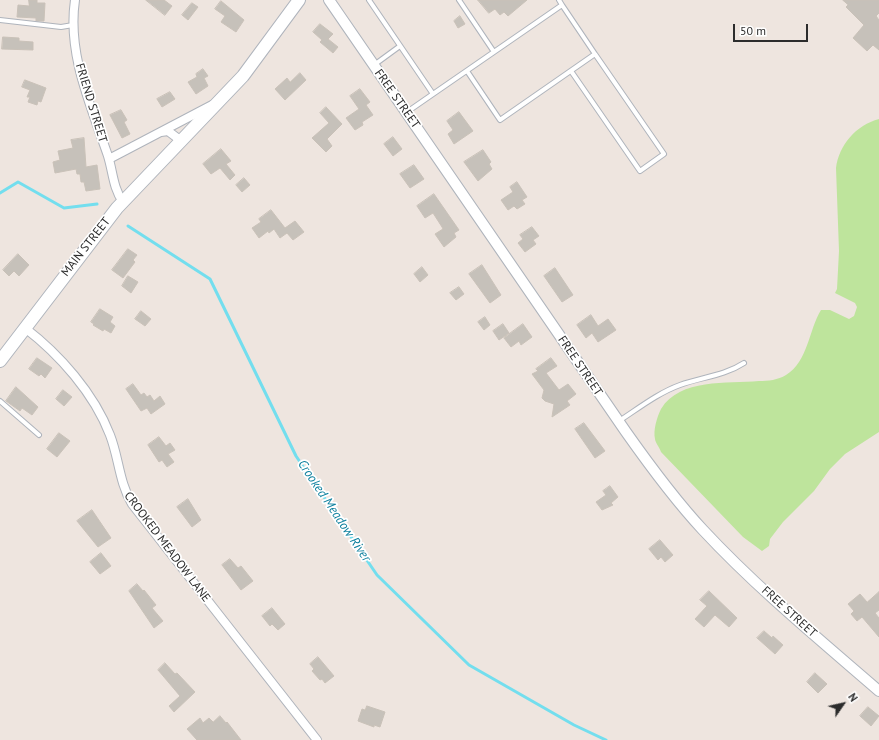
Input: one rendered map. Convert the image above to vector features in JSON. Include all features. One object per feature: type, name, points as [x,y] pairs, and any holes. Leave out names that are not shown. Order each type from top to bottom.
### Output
[{"type":"main road","name":"MAIN STREET","points":[[0,361],[123,202],[180,140],[218,102],[257,58],[299,0]]},
{"type":"street","name":"FRIEND STREET","points":[[75,0],[73,25],[79,68],[109,159],[114,183],[123,202]]},
{"type":"street","name":"FREE STREET","points":[[329,0],[619,422],[665,486],[703,530],[761,587],[876,686]]},
{"type":"street","name":"MAIN STREET","points":[[109,159],[218,102]]},
{"type":"street","points":[[161,132],[168,131],[180,140]]},
{"type":"street","name":"CROOKED MEADOW LANE","points":[[25,328],[61,358],[97,409],[110,434],[120,478],[125,492],[132,504],[317,740]]},
{"type":"lane","points":[[369,0],[433,94]]},
{"type":"lane","points":[[459,0],[494,52]]},
{"type":"lane","points":[[559,0],[664,154],[640,171],[571,71]]},
{"type":"lane","points":[[406,113],[562,4]]},
{"type":"lane","points":[[0,20],[60,27],[73,25]]},
{"type":"lane","points":[[373,65],[400,46]]},
{"type":"lane","points":[[467,71],[500,120],[595,54]]},
{"type":"lane","points":[[619,422],[664,391],[682,384],[720,375],[744,363]]},
{"type":"lane","points":[[0,401],[39,435]]},
{"type":"green space","points":[[879,119],[879,432],[845,454],[830,469],[814,491],[783,522],[770,539],[769,546],[762,551],[743,537],[661,452],[655,440],[657,420],[661,409],[669,399],[692,387],[705,384],[769,380],[786,375],[799,362],[804,354],[821,310],[830,310],[849,319],[854,316],[857,307],[855,303],[835,293],[837,289],[839,251],[836,168],[841,151],[850,137],[863,126]]},
{"type":"building","points":[[29,0],[37,0],[37,3],[45,3],[44,21],[36,21],[36,18],[17,17],[18,5],[29,6]]},
{"type":"building","points":[[146,0],[164,0],[172,6],[165,15]]},
{"type":"building","points":[[478,0],[527,0],[508,16],[504,12],[500,15],[495,9],[489,13]]},
{"type":"building","points":[[843,0],[879,0],[879,13],[876,16],[879,20],[879,50],[873,45],[867,51],[853,38],[864,25],[846,7],[848,5]]},
{"type":"building","points":[[221,1],[244,20],[236,32],[221,22],[225,16],[215,9]]},
{"type":"building","points":[[192,3],[198,7],[188,20],[182,15]]},
{"type":"building","points":[[460,16],[465,24],[458,28],[454,21]]},
{"type":"building","points":[[320,24],[333,34],[328,39],[338,47],[333,53],[320,42],[322,40],[313,32]]},
{"type":"building","points":[[3,37],[19,38],[19,41],[33,42],[33,50],[2,49]]},
{"type":"building","points":[[203,69],[208,76],[204,78],[208,86],[196,94],[188,82],[197,77],[196,74]]},
{"type":"building","points":[[300,73],[306,80],[285,100],[275,89],[287,78],[290,82]]},
{"type":"building","points":[[25,80],[46,88],[41,102],[38,101],[37,105],[28,102],[30,97],[27,97],[30,90],[22,87]]},
{"type":"building","points":[[360,89],[370,102],[366,105],[373,115],[362,122],[363,125],[355,130],[346,118],[359,109],[350,96]]},
{"type":"building","points":[[170,92],[175,99],[162,107],[157,99]]},
{"type":"building","points":[[326,107],[342,124],[327,139],[332,146],[326,152],[312,138],[329,123],[320,113]]},
{"type":"building","points":[[121,110],[127,120],[124,122],[130,134],[122,138],[110,115]]},
{"type":"building","points":[[459,112],[473,131],[454,144],[448,134],[453,130],[447,121]]},
{"type":"building","points":[[393,137],[402,149],[393,156],[384,144]]},
{"type":"building","points":[[84,138],[86,167],[97,165],[100,189],[86,191],[84,182],[81,182],[80,174],[77,174],[76,169],[55,173],[53,162],[60,160],[58,151],[73,148],[71,140]]},
{"type":"building","points":[[221,149],[231,161],[226,164],[235,175],[230,180],[220,168],[211,174],[203,164]]},
{"type":"building","points":[[483,150],[491,162],[489,164],[492,169],[478,181],[464,162]]},
{"type":"building","points":[[414,165],[424,179],[410,188],[400,174]]},
{"type":"building","points":[[244,178],[250,185],[242,192],[236,185]]},
{"type":"building","points":[[517,182],[527,197],[522,200],[525,204],[517,209],[514,206],[508,210],[501,200],[513,192],[510,187]]},
{"type":"building","points":[[434,194],[459,230],[454,233],[456,237],[444,247],[435,234],[443,229],[433,213],[425,218],[417,206]]},
{"type":"building","points":[[271,210],[285,228],[295,221],[304,232],[293,240],[287,233],[280,238],[274,229],[269,233],[268,231],[259,238],[252,228],[261,222],[259,219]]},
{"type":"building","points":[[532,227],[539,236],[533,240],[536,244],[525,252],[518,243],[523,239],[520,235]]},
{"type":"building","points":[[128,249],[137,255],[133,260],[135,262],[123,278],[112,270]]},
{"type":"building","points":[[18,254],[29,265],[19,276],[14,271],[9,276],[3,270]]},
{"type":"building","points":[[482,265],[501,295],[490,303],[469,274]]},
{"type":"building","points":[[422,267],[428,275],[420,282],[414,274]]},
{"type":"building","points":[[555,268],[573,295],[562,302],[544,276]]},
{"type":"building","points":[[128,276],[138,282],[131,293],[122,286]]},
{"type":"building","points":[[459,287],[464,294],[456,300],[450,293]]},
{"type":"building","points":[[100,309],[113,317],[110,322],[115,326],[111,333],[104,329],[103,331],[91,322]]},
{"type":"building","points":[[141,311],[151,319],[145,326],[135,319]]},
{"type":"building","points":[[591,315],[598,326],[608,319],[616,330],[598,342],[592,333],[586,338],[577,325]]},
{"type":"building","points":[[485,317],[490,325],[484,330],[478,322]]},
{"type":"building","points":[[503,324],[509,333],[499,340],[493,331]]},
{"type":"building","points":[[523,324],[532,337],[521,345],[519,341],[511,347],[504,338]]},
{"type":"building","points":[[37,358],[52,368],[45,378],[41,374],[39,376],[29,369]]},
{"type":"building","points":[[551,358],[557,366],[546,373],[559,390],[568,384],[576,394],[567,401],[570,405],[552,417],[554,404],[545,401],[542,398],[544,390],[532,374],[538,371],[536,369]]},
{"type":"building","points":[[133,384],[141,395],[144,393],[147,397],[150,395],[154,401],[160,396],[165,404],[151,414],[147,408],[141,411],[126,389]]},
{"type":"building","points":[[16,387],[38,407],[32,415],[22,408],[20,411],[6,401]]},
{"type":"building","points":[[63,390],[72,397],[64,406],[56,399]]},
{"type":"building","points":[[584,423],[605,451],[595,458],[575,429]]},
{"type":"building","points":[[59,433],[70,441],[57,457],[47,449]]},
{"type":"building","points":[[159,437],[166,446],[170,443],[175,450],[168,454],[174,462],[167,467],[162,460],[159,462],[148,445]]},
{"type":"building","points":[[610,486],[618,497],[611,503],[613,505],[602,510],[596,502],[606,495],[603,491]]},
{"type":"building","points":[[188,499],[201,520],[192,527],[177,507]]},
{"type":"building","points":[[92,510],[111,538],[98,547],[77,521]]},
{"type":"building","points":[[660,540],[673,555],[665,562],[661,557],[658,560],[649,549]]},
{"type":"building","points":[[101,553],[111,566],[100,574],[90,562]]},
{"type":"building","points":[[230,559],[238,568],[241,566],[253,581],[241,590],[222,565]]},
{"type":"building","points":[[137,584],[156,605],[152,608],[163,621],[154,628],[129,591]]},
{"type":"building","points":[[709,591],[737,618],[729,627],[715,615],[704,627],[695,619],[707,606],[700,600]]},
{"type":"building","points":[[879,592],[879,610],[875,613],[879,618],[879,637],[862,617],[857,621],[851,614],[854,611],[848,604],[860,594],[867,602]]},
{"type":"building","points":[[272,608],[285,624],[278,630],[272,624],[270,626],[262,616]]},
{"type":"building","points":[[764,631],[772,638],[773,636],[783,645],[775,654],[757,638]]},
{"type":"building","points":[[318,657],[334,676],[325,683],[312,671],[314,669],[310,664]]},
{"type":"building","points":[[165,663],[195,692],[174,712],[169,706],[180,696],[158,670]]},
{"type":"building","points":[[815,673],[827,684],[818,693],[807,682]]},
{"type":"building","points":[[367,706],[385,712],[380,727],[374,725],[374,727],[358,721],[362,709],[365,710]]},
{"type":"building","points":[[868,707],[879,716],[871,726],[860,716]]},
{"type":"building","points":[[220,716],[226,723],[227,722],[241,740],[197,740],[187,729],[200,718],[203,723],[209,718],[213,722]]},
{"type":"waterway","name":"Crooked Meadow River","points":[[0,193],[18,182],[64,208],[97,204]]},
{"type":"waterway","name":"Crooked Meadow River","points":[[128,226],[210,279],[296,456],[377,575],[469,665],[574,725],[606,740]]}]
